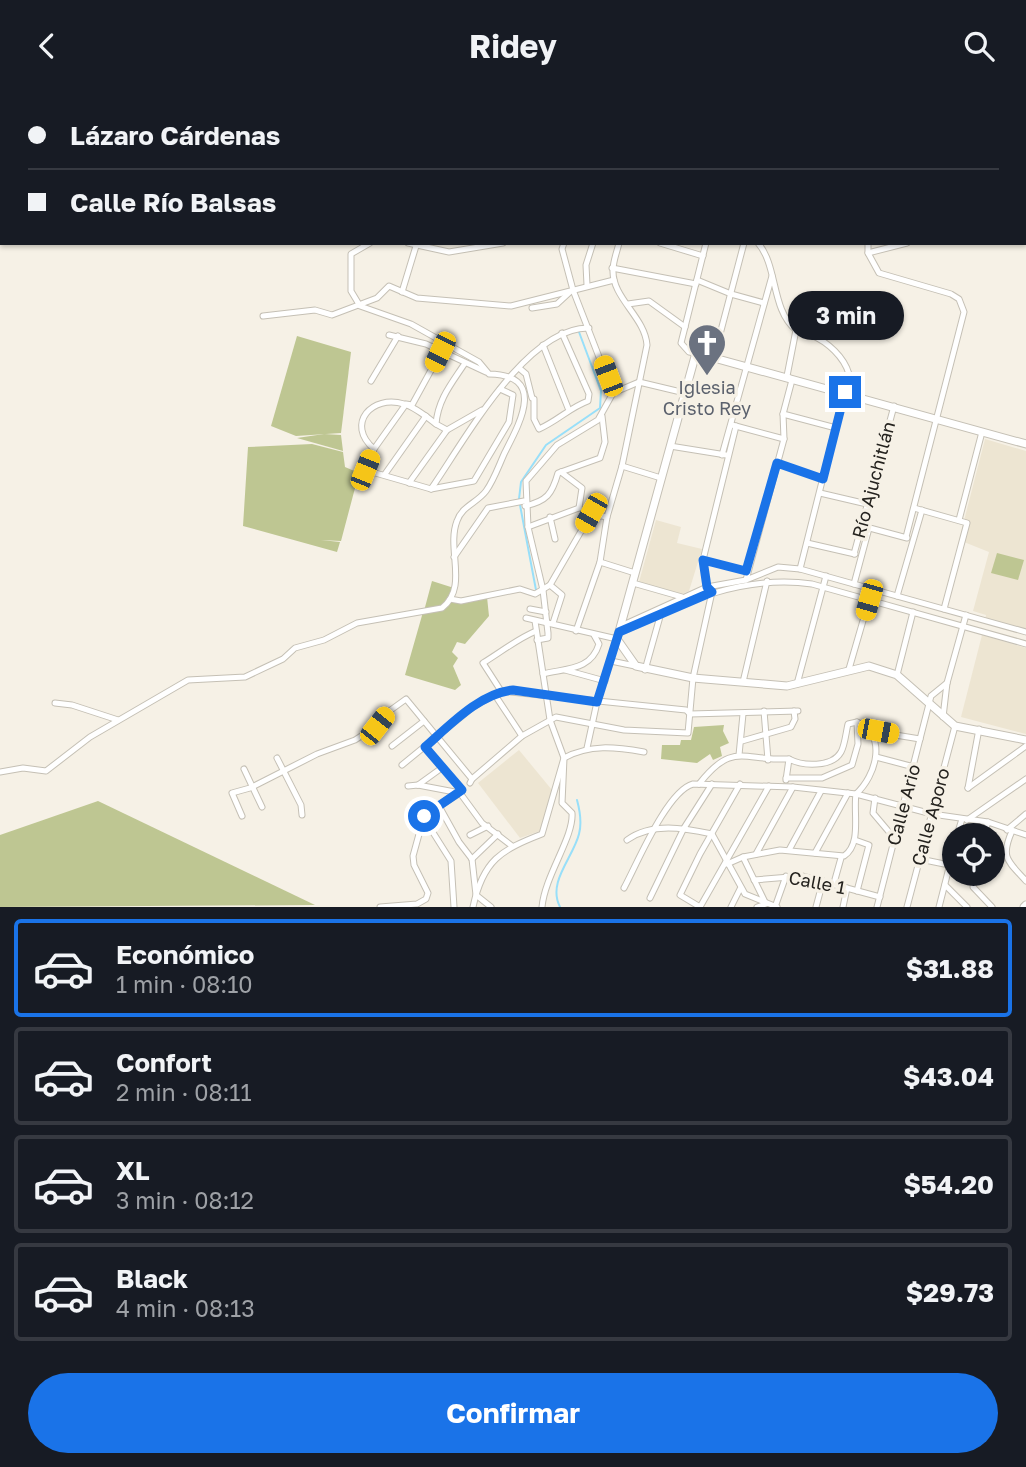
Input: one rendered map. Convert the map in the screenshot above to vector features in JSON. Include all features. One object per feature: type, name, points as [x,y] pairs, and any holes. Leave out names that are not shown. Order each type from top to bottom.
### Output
[{"type":"street","points":[[367,245],[351,254],[351,291],[360,306],[411,324],[479,362],[489,374]]},
{"type":"street","points":[[402,292],[421,245],[449,252],[488,245]]},
{"type":"street","points":[[587,285],[586,265],[592,245]]},
{"type":"street","points":[[576,631],[600,562],[607,517],[622,466],[647,340],[614,281],[612,268],[618,245]]},
{"type":"street","points":[[667,245],[703,256]]},
{"type":"street","points":[[706,245],[681,343],[689,352],[787,376],[1026,444]]},
{"type":"street","points":[[714,357],[743,245]]},
{"type":"street","points":[[760,245],[783,309],[796,330],[815,337],[842,357],[849,374],[800,569]]},
{"type":"street","points":[[868,245],[868,253],[878,274],[951,294],[964,312],[906,537]]},
{"type":"street","points":[[868,253],[899,245]]},
{"type":"street","points":[[563,246],[573,290],[613,393]]},
{"type":"street","points":[[612,268],[696,282],[764,303]]},
{"type":"street","points":[[242,816],[232,793],[253,787],[355,740],[377,726],[403,700],[409,701],[471,781],[522,736],[556,717],[593,725],[688,733],[693,678],[710,590],[703,560],[746,365],[772,276]]},
{"type":"street","points":[[263,316],[315,310],[332,315],[377,298],[389,286],[417,298],[511,306],[587,285],[614,281]]},
{"type":"street","points":[[532,308],[557,304],[573,290]]},
{"type":"street","points":[[628,304],[649,301],[685,327]]},
{"type":"street","points":[[431,489],[485,408],[511,376],[543,345],[562,333],[574,327],[589,328]]},
{"type":"street","points":[[787,376],[796,330]]},
{"type":"street","points":[[519,368],[526,374],[534,399],[534,419],[539,429],[562,418],[568,408],[588,401],[562,333]]},
{"type":"street","points":[[0,772],[23,768],[46,771],[90,737],[188,680],[245,677],[283,659],[295,648],[324,641],[357,623],[442,608],[450,600],[456,585],[453,539],[457,520],[462,509],[485,493],[521,422],[526,396],[520,384],[511,376],[489,374],[440,352],[398,336],[388,335]]},
{"type":"street","points":[[371,381],[398,336]]},
{"type":"street","points":[[543,345],[568,408]]},
{"type":"street","points":[[374,449],[366,442],[361,423],[363,415],[376,405],[412,405],[440,352]]},
{"type":"street","points":[[584,749],[593,725],[597,702],[611,661],[696,353]]},
{"type":"street","points":[[436,424],[442,401],[452,380],[465,363]]},
{"type":"street","points":[[746,580],[746,571],[783,439],[782,414],[792,380],[787,376]]},
{"type":"street","points":[[550,622],[528,527],[524,503],[526,481],[550,451],[602,416],[613,393],[639,382],[685,393]]},
{"type":"street","points":[[406,404],[374,449],[365,470],[431,489],[474,481],[513,414],[513,399],[509,392],[500,389]]},
{"type":"street","points":[[526,396],[534,399]]},
{"type":"street","points":[[406,404],[447,430]]},
{"type":"street","name":"Río Ajuchitlán","points":[[854,554],[894,406]]},
{"type":"street","points":[[409,482],[447,430],[485,408]]},
{"type":"street","points":[[782,414],[836,428]]},
{"type":"street","points":[[454,557],[488,508],[514,502],[543,502],[552,493],[558,473],[600,458],[605,442],[602,416]]},
{"type":"street","points":[[385,474],[426,417]]},
{"type":"street","points":[[506,428],[521,422]]},
{"type":"street","points":[[733,425],[783,439]]},
{"type":"street","points":[[959,520],[982,432]]},
{"type":"street","points":[[670,446],[725,455]]},
{"type":"street","points":[[777,463],[823,479]]},
{"type":"street","points":[[622,466],[662,478]]},
{"type":"street","points":[[561,472],[582,488],[579,509]]},
{"type":"street","points":[[820,493],[867,505]]},
{"type":"street","points":[[914,508],[967,523],[944,609]]},
{"type":"street","points":[[528,527],[551,516],[579,509],[607,517]]},
{"type":"street","points":[[897,596],[922,510]]},
{"type":"street","points":[[450,600],[461,601],[520,589],[535,594],[543,590],[550,585],[591,513]]},
{"type":"street","points":[[551,516],[555,539]]},
{"type":"street","points":[[861,526],[913,540]]},
{"type":"street","name":"Río Ajuchitlán","points":[[854,584],[869,528]]},
{"type":"street","points":[[807,543],[862,555]]},
{"type":"street","points":[[703,560],[746,571]]},
{"type":"street","points":[[600,562],[635,573]]},
{"type":"street","points":[[619,632],[681,597],[746,580],[778,567],[800,569],[1026,632]]},
{"type":"street","points":[[797,684],[825,576]]},
{"type":"street","points":[[526,618],[594,635],[619,632],[710,590],[786,580],[823,587],[1026,644]]},
{"type":"street","points":[[743,682],[767,581]]},
{"type":"street","points":[[633,583],[681,597]]},
{"type":"street","points":[[537,640],[548,638],[550,622],[562,594],[550,585]]},
{"type":"street","points":[[849,669],[869,600]]},
{"type":"street","points":[[530,609],[546,612]]},
{"type":"street","points":[[897,675],[913,612]]},
{"type":"street","points":[[645,670],[661,613]]},
{"type":"street","points":[[943,717],[947,683],[966,615]]},
{"type":"street","points":[[535,621],[550,720],[564,758],[562,803],[572,813],[572,824],[548,875],[542,907]]},
{"type":"street","points":[[522,736],[483,663],[502,653],[516,640],[536,631]]},
{"type":"street","points":[[619,632],[636,666]]},
{"type":"street","points":[[543,674],[588,663],[595,657],[599,644],[594,635]]},
{"type":"street","points":[[611,661],[693,678],[787,686],[869,666],[897,675],[955,726],[1026,740]]},
{"type":"street","points":[[562,669],[605,681]]},
{"type":"street","points":[[930,703],[933,692],[947,683]]},
{"type":"street","points":[[402,765],[472,707],[498,693],[547,695],[686,710],[690,714],[796,711],[791,727],[742,741]]},
{"type":"street","points":[[55,703],[72,705],[118,720]]},
{"type":"street","name":"Calle Ario","points":[[877,907],[930,703]]},
{"type":"street","points":[[764,711],[768,760]]},
{"type":"street","points":[[739,755],[743,714]]},
{"type":"street","points":[[392,746],[422,720]]},
{"type":"street","points":[[786,778],[822,778],[852,765],[857,758],[858,722]]},
{"type":"street","points":[[699,784],[715,764],[726,757],[739,755],[768,760],[789,759],[809,764],[833,759],[841,752],[848,724],[858,722],[866,726],[871,731],[876,757],[870,776],[856,794],[853,812],[855,840],[852,851],[841,858],[834,883]]},
{"type":"street","name":"Calle Aporo","points":[[907,907],[955,726]]},
{"type":"street","points":[[979,729],[968,788],[1026,746]]},
{"type":"street","points":[[871,731],[920,739]]},
{"type":"street","points":[[425,747],[443,767],[482,823],[512,846]]},
{"type":"street","points":[[473,907],[491,861],[512,846],[542,834],[564,758],[584,749],[644,752]]},
{"type":"street","points":[[876,757],[914,767]]},
{"type":"street","points":[[277,758],[301,805],[302,815]]},
{"type":"street","points":[[756,855],[789,787],[786,778],[789,759]]},
{"type":"street","points":[[418,785],[443,767]]},
{"type":"street","points":[[244,769],[262,807]]},
{"type":"street","points":[[963,823],[1026,779]]},
{"type":"street","points":[[624,888],[677,795],[686,786],[699,784],[789,787],[856,794],[932,814],[988,822],[1026,835]]},
{"type":"street","points":[[740,784],[680,895],[700,907],[769,786]]},
{"type":"street","points":[[408,786],[418,785],[461,792]]},
{"type":"street","points":[[650,898],[684,828],[712,785]]},
{"type":"street","points":[[789,850],[821,791]]},
{"type":"street","points":[[380,907],[417,904],[426,898],[428,893],[414,865],[413,856],[424,816],[461,792]]},
{"type":"street","points":[[814,853],[848,793]]},
{"type":"street","points":[[875,798],[873,813],[895,839]]},
{"type":"street","points":[[415,804],[451,861],[454,907]]},
{"type":"street","points":[[439,806],[472,859],[476,895],[491,907]]},
{"type":"street","points":[[1026,814],[1009,831],[1004,848],[1007,860],[1026,881]]},
{"type":"street","points":[[470,835],[488,826]]},
{"type":"street","points":[[627,840],[657,828],[684,828],[712,834]]},
{"type":"street","points":[[472,859],[498,834]]},
{"type":"street","points":[[712,834],[740,888],[751,898],[776,907],[786,876]]},
{"type":"street","points":[[855,840],[869,845],[858,891]]},
{"type":"street","points":[[726,863],[743,857],[789,850],[841,858]]},
{"type":"street","points":[[743,857],[766,904]]},
{"type":"street","points":[[920,859],[942,864]]},
{"type":"street","name":"Calle 1","points":[[754,880],[786,876],[834,883],[880,897]]},
{"type":"street","points":[[816,907],[823,881]]},
{"type":"street","points":[[939,907],[945,886]]},
{"type":"street","points":[[946,886],[967,907]]},
{"type":"street","points":[[973,886],[989,906]]},
{"type":"street","points":[[731,907],[740,888]]},
{"type":"street","points":[[843,907],[847,888]]},
{"type":"street","points":[[757,907],[766,904]]},
{"type":"shaded area","points":[[985,439],[1026,451],[1026,631],[985,621],[986,615],[973,611],[989,552],[959,540]]},
{"type":"shaded area","points":[[656,520],[681,527],[677,543],[702,549],[689,591],[682,594],[639,582]]},
{"type":"shaded area","points":[[982,635],[1026,648],[1026,734],[961,717]]},
{"type":"shaded area","points":[[519,750],[552,790],[540,831],[520,838],[478,783]]},
{"type":"green space","points":[[297,336],[351,352],[341,433],[296,436],[271,426]]},
{"type":"green space","points":[[324,434],[341,435],[343,451],[297,438]]},
{"type":"green space","points":[[312,444],[343,452],[345,467],[359,473],[341,541],[321,540],[340,542],[337,552],[243,526],[248,447]]},
{"type":"green space","points":[[997,553],[1024,560],[1018,580],[991,573]]},
{"type":"green space","points":[[432,581],[454,588],[451,600],[487,597],[489,616],[465,644],[457,642],[452,652],[458,658],[453,666],[461,685],[455,690],[405,675],[423,612],[441,607],[424,611]]},
{"type":"green space","points":[[724,725],[723,731],[729,743],[720,747],[722,756],[713,760],[710,754],[697,763],[661,759],[662,745],[680,745],[681,740],[691,740],[694,727]]},
{"type":"green space","points":[[98,801],[315,905],[0,907],[0,835]]},
{"type":"waterway","points":[[519,499],[521,482],[546,445],[600,408],[601,391],[579,332]]},
{"type":"waterway","points":[[520,505],[536,590]]},
{"type":"waterway","points":[[560,907],[557,898],[559,879],[580,830],[577,800]]},
{"type":"place","name":"Iglesia Cristo Rey","points":[[707,377]]},
{"type":"route","points":[[424,816],[462,790],[425,747],[472,707],[501,691],[513,690],[597,702],[619,632],[712,592],[707,587],[703,560],[746,571],[777,463],[823,479],[845,392]]}]
